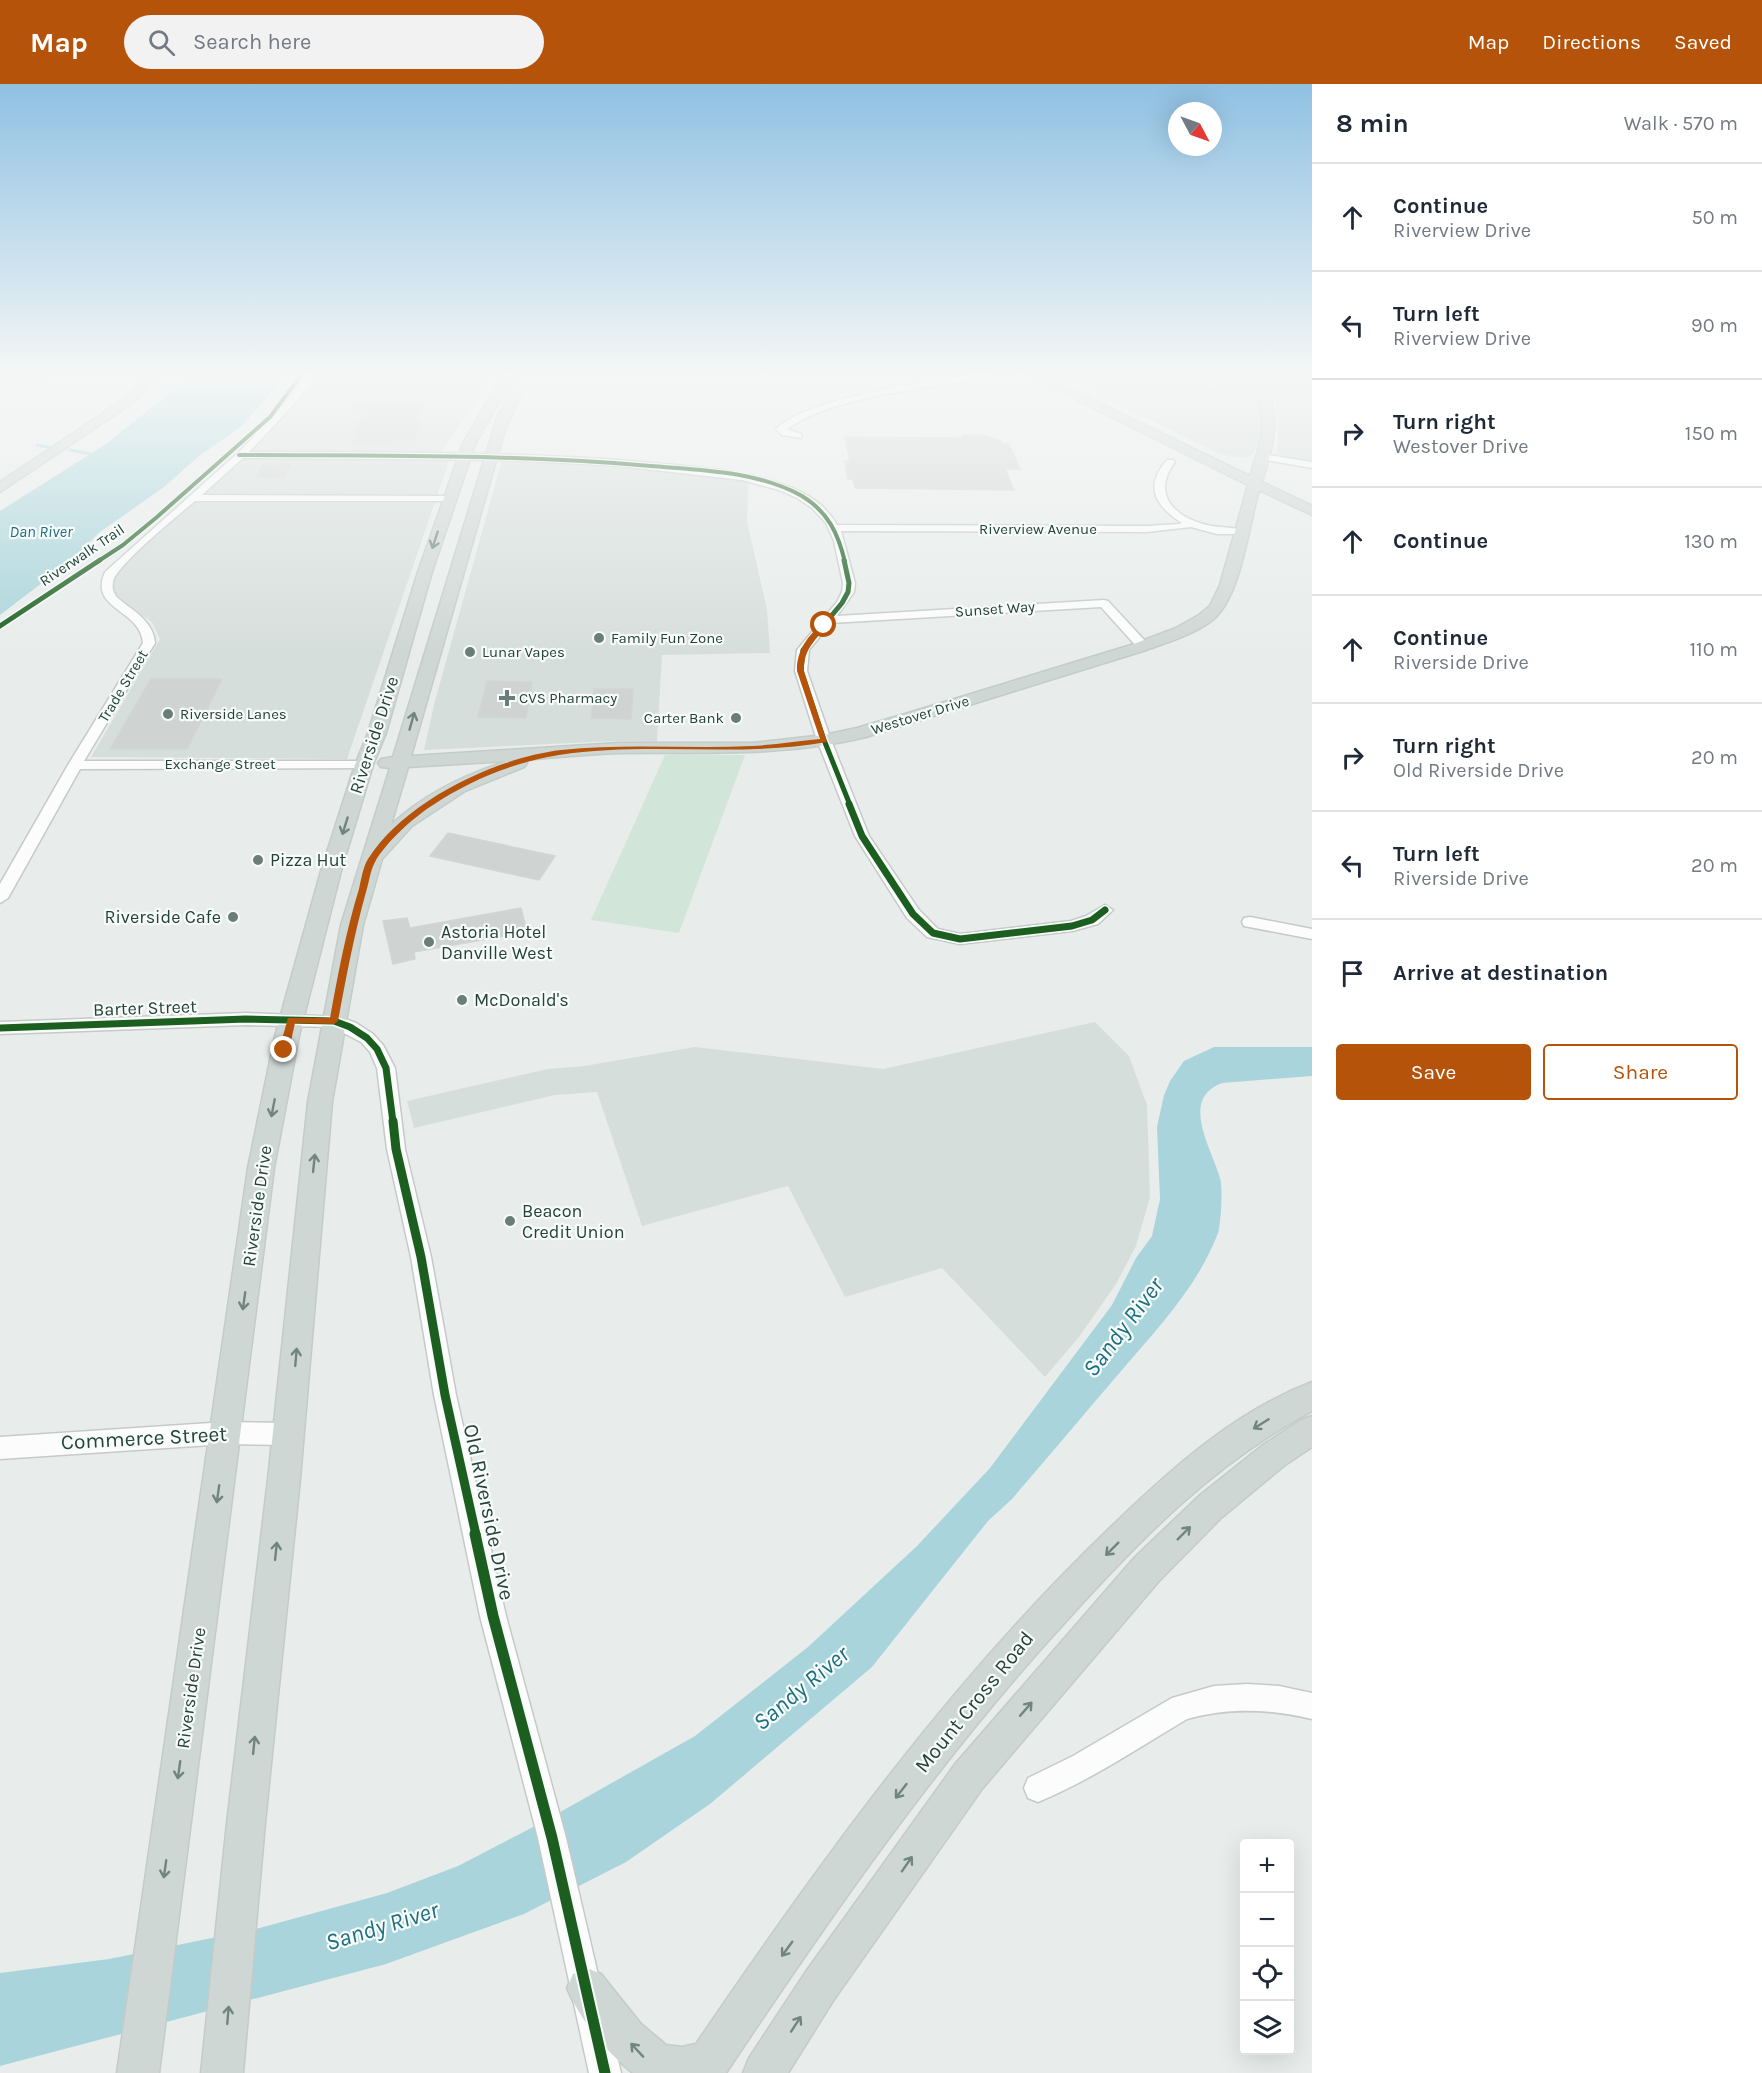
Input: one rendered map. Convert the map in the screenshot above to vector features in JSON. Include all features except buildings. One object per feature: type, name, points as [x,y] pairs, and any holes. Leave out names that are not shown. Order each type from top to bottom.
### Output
[{"type":"main road","points":[[0,488],[31,467]]},
{"type":"main road","name":"Riverside Drive","points":[[138,2073],[261,1168],[291,1020],[331,871],[364,765],[377,733],[460,467]]},
{"type":"main road","name":"Riverside Drive","points":[[222,2073],[320,1102],[352,926],[488,467]]},
{"type":"main road","points":[[1230,467],[1256,479]]},
{"type":"main road","points":[[1235,467],[1310,507]]},
{"type":"main road","name":"Westover Drive","points":[[364,765],[619,748],[752,748],[824,740],[880,727],[1142,645],[1193,626],[1216,608],[1227,585],[1260,467]]},
{"type":"main road","points":[[1242,527],[1264,506],[1282,504],[1310,507]]},
{"type":"main road","points":[[371,861],[401,826],[419,810],[453,788],[504,767],[559,752]]},
{"type":"main road","name":"Mount Cross Road","points":[[706,2066],[758,1989],[897,1797],[993,1676],[1045,1616],[1193,1472],[1228,1445],[1312,1396]]},
{"type":"main road","points":[[764,2073],[826,1977],[976,1767],[1147,1569],[1210,1507],[1274,1455],[1312,1430]]},
{"type":"main road","points":[[584,1977],[644,2057],[677,2069],[706,2066]]},
{"type":"street","name":"Trade Street","points":[[0,898],[75,765],[149,643],[150,636],[145,627],[107,592],[107,580],[111,572],[226,467]]},
{"type":"street","points":[[651,467],[741,477],[776,486],[804,498],[823,512],[835,528],[849,583],[844,599],[803,650],[800,661],[801,671],[824,740],[862,836],[913,914],[933,933],[960,939],[1072,926],[1092,920],[1105,910]]},
{"type":"street","points":[[1166,467],[1159,476],[1159,490],[1168,506],[1192,524]]},
{"type":"street","points":[[193,498],[449,499]]},
{"type":"street","name":"Riverview Avenue","points":[[835,528],[1147,529],[1192,524],[1217,530],[1242,527]]},
{"type":"street","name":"Sunset Way","points":[[828,620],[1104,603],[1142,645]]},
{"type":"street","name":"Exchange Street","points":[[75,765],[364,765]]},
{"type":"street","points":[[1250,922],[1312,934]]},
{"type":"street","name":"Barter Street","points":[[0,1028],[224,1020],[291,1020]]},
{"type":"street","name":"Old Riverside Drive","points":[[291,1020],[334,1021],[350,1027],[367,1038],[377,1049],[386,1068],[396,1149],[421,1257],[443,1384],[468,1506],[493,1616],[529,1750],[584,1977],[605,2073]]},
{"type":"street","name":"Commerce Street","points":[[0,1448],[226,1433],[288,1434]]},
{"type":"street","points":[[1038,1788],[1083,1766],[1181,1707],[1196,1702],[1233,1696],[1257,1696],[1312,1706]]},
{"type":"shaded area","points":[[231,467],[447,467],[347,759],[91,757],[160,639],[152,622],[124,603],[112,588],[118,572],[147,542]]},
{"type":"shaded area","points":[[500,467],[629,467],[745,480],[748,485],[747,521],[767,610],[770,653],[662,655],[657,742],[614,741],[424,750],[435,701]]},
{"type":"shaded area","points":[[1095,1022],[1129,1056],[1147,1105],[1150,1197],[1136,1246],[1116,1284],[1079,1337],[1045,1377],[942,1268],[845,1297],[788,1186],[642,1226],[597,1092],[555,1095],[414,1128],[407,1101],[548,1069],[584,1066],[695,1047],[883,1069]]},
{"type":"green space","points":[[665,755],[745,755],[679,933],[591,920]]},
{"type":"water","name":"Dan River","points":[[70,467],[187,467],[164,487],[100,532],[68,563],[0,615],[0,511]]},
{"type":"water","name":"Sandy River","points":[[1214,1047],[1312,1047],[1312,1076],[1222,1083],[1209,1090],[1202,1101],[1200,1112],[1202,1126],[1221,1183],[1221,1214],[1218,1233],[1200,1271],[1163,1322],[1012,1499],[988,1521],[872,1667],[710,1804],[626,1862],[524,1914],[386,1964],[0,2066],[0,1973],[109,1959],[256,1929],[387,1893],[458,1866],[539,1824],[695,1736],[808,1647],[917,1546],[990,1468],[1112,1305],[1136,1258],[1152,1236],[1160,1199],[1157,1127],[1164,1095],[1170,1081],[1184,1061]]},
{"type":"cycle path","name":"Riverwalk Trail","points":[[0,626],[123,545],[214,467]]},
{"type":"cycle path","points":[[653,467],[701,471],[763,481],[800,496],[816,506],[830,522],[845,561],[849,583],[848,592],[842,603],[803,650],[801,671],[824,740],[862,836],[913,914],[933,933],[960,939],[1072,926],[1092,920],[1105,910]]},
{"type":"cycle path","points":[[0,1028],[246,1019],[334,1021],[350,1027],[367,1038],[377,1049],[386,1068],[396,1149],[421,1257],[445,1395],[493,1616],[552,1838],[605,2073]]},
{"type":"place","name":"Family Fun Zone","points":[[599,638]]},
{"type":"place","name":"Lunar Vapes","points":[[470,652]]},
{"type":"place","name":"CVS Pharmacy","points":[[507,698]]},
{"type":"place","name":"Riverside Lanes","points":[[168,714]]},
{"type":"place","name":"Carter Bank","points":[[736,718]]},
{"type":"place","name":"Pizza Hut","points":[[258,860]]},
{"type":"place","name":"Riverside Cafe","points":[[233,917]]},
{"type":"place","name":"Astoria Hotel Danville West","points":[[429,942]]},
{"type":"place","name":"McDonald's","points":[[462,1000]]},
{"type":"place","name":"Beacon Credit Union","points":[[510,1221]]},
{"type":"route","points":[[284,1050],[291,1020],[334,1021],[352,926],[371,861],[401,826],[419,810],[453,788],[478,777],[504,767],[559,752],[619,748],[752,748],[824,740],[801,671],[800,661],[803,650],[824,625]]}]
